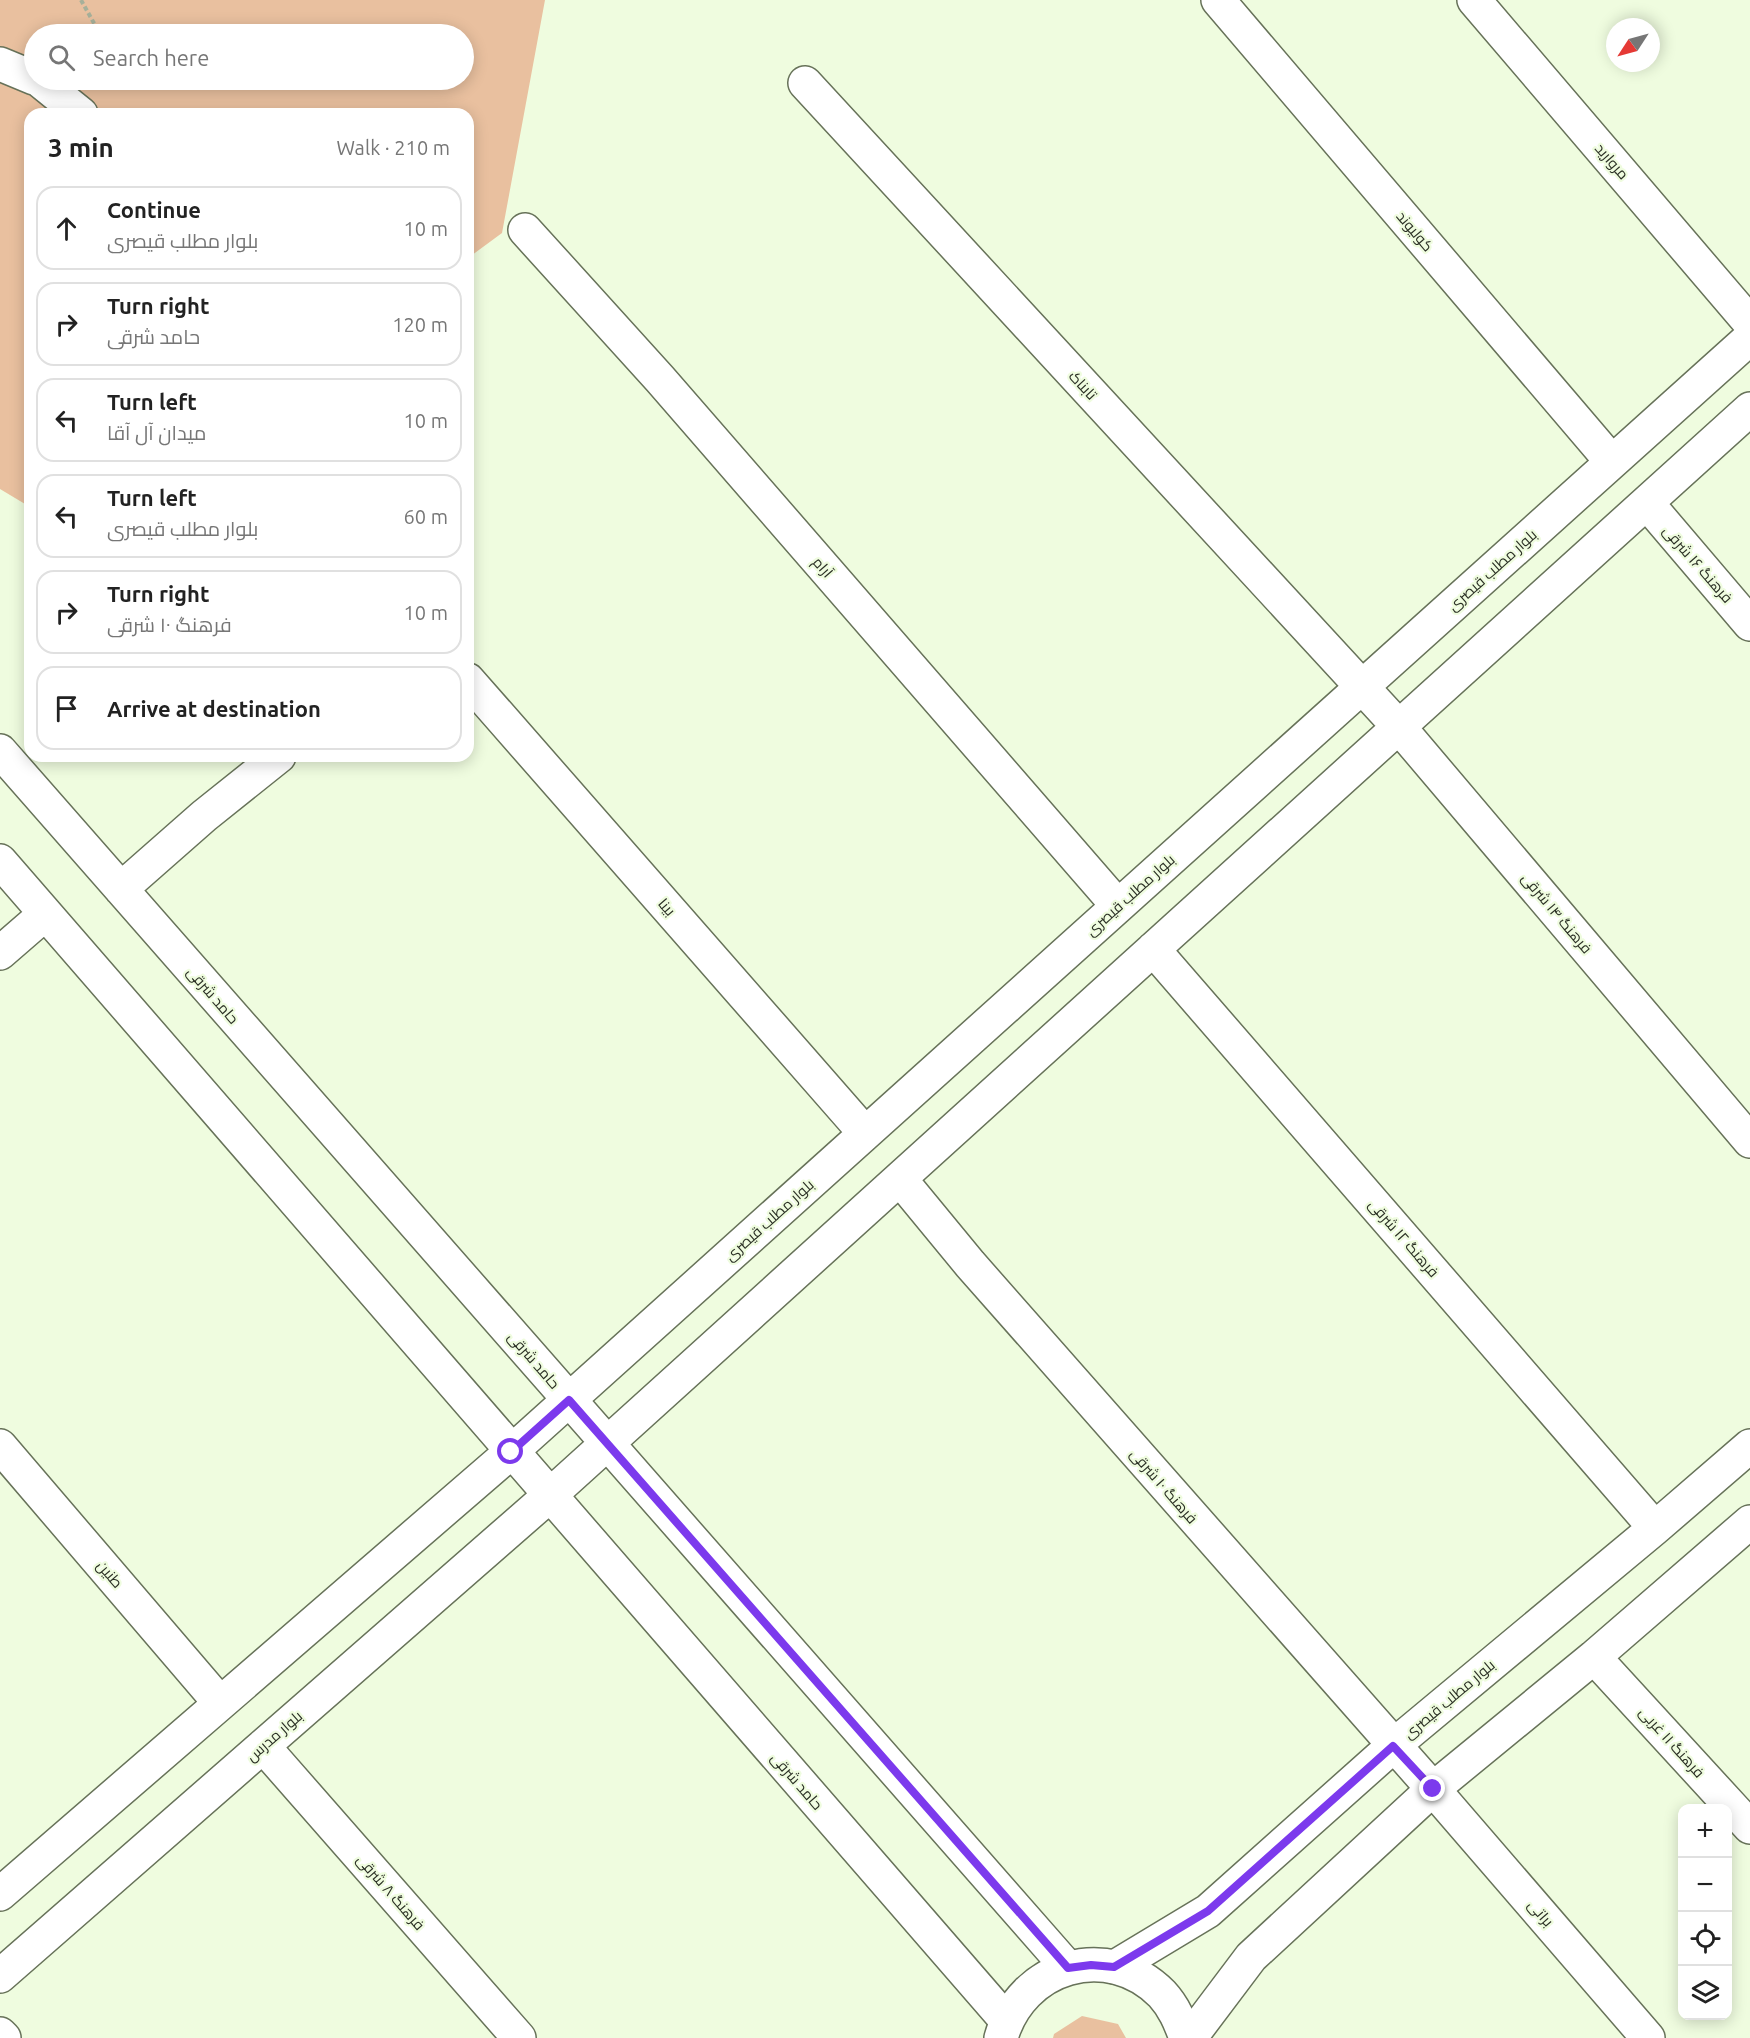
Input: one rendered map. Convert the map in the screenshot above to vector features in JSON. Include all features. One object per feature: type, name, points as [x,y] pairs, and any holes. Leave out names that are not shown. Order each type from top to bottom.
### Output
[{"type":"street","name":"کولیوند","points":[[1218,0],[1612,462]]},
{"type":"street","name":"مروارید","points":[[1474,0],[1750,323]]},
{"type":"street","points":[[0,64],[24,74]]},
{"type":"street","name":"تابناک","points":[[805,83],[1361,687]]},
{"type":"street","points":[[51,90],[73,108]]},
{"type":"street","name":"آرام","points":[[525,230],[660,379],[1118,906]]},
{"type":"street","name":"بلوار مطلب قیصری","points":[[511,1452],[1750,338]]},
{"type":"street","points":[[549,1496],[1750,409]]},
{"type":"street","name":"فرهنگ ۱۶ شرقی","points":[[1647,503],[1750,624]]},
{"type":"street","name":"بینا","points":[[474,687],[865,1133]]},
{"type":"street","name":"فرهنگ ۱۴ شرقی","points":[[1361,687],[1399,727],[1750,1141]]},
{"type":"street","name":"حامد شرقی","points":[[0,752],[1068,1968]]},
{"type":"street","points":[[121,889],[204,816],[272,762]]},
{"type":"street","name":"حامد شرقی","points":[[0,861],[549,1496],[1003,2029]]},
{"type":"street","points":[[0,953],[45,914]]},
{"type":"street","name":"فرهنگ ۱۲ شرقی","points":[[1153,949],[1656,1527]]},
{"type":"street","name":"فرهنگ ۱۰ شرقی","points":[[900,1179],[970,1264],[1433,1789]]},
{"type":"street","name":"طنین","points":[[0,1446],[220,1703]]},
{"type":"street","name":"بلوار مطلب قیصری","points":[[1114,1967],[1208,1911],[1393,1746],[1750,1446]]},
{"type":"street","points":[[0,1894],[511,1452]]},
{"type":"street","name":"بلوار مدرس","points":[[0,1976],[549,1496]]},
{"type":"street","points":[[1003,2029],[1021,1997],[1043,1978],[1068,1968],[1091,1965],[1114,1967],[1140,1977],[1162,1994],[1178,2016],[1188,2038],[1251,1957],[1433,1789],[1594,1657],[1750,1522]]},
{"type":"street","name":"فرهنگ ۱۱ غربی","points":[[1594,1657],[1750,1827]]},
{"type":"street","name":"فرهنگ ۸ شرقی","points":[[263,1746],[519,2038]]},
{"type":"street","name":"براتی","points":[[1433,1789],[1648,2038]]},
{"type":"street","points":[[0,2034],[4,2038]]},
{"type":"path","points":[[81,0],[94,24]]},
{"type":"shaded area","points":[[0,0],[545,0],[502,233],[474,254],[474,108],[24,108],[24,503],[0,489]]},
{"type":"shaded area","points":[[1082,2016],[1118,2024],[1126,2038],[1053,2038],[1054,2034]]},
{"type":"route","points":[[511,1452],[569,1400],[1068,1968],[1091,1965],[1114,1967],[1208,1911],[1393,1746],[1433,1789]]}]
